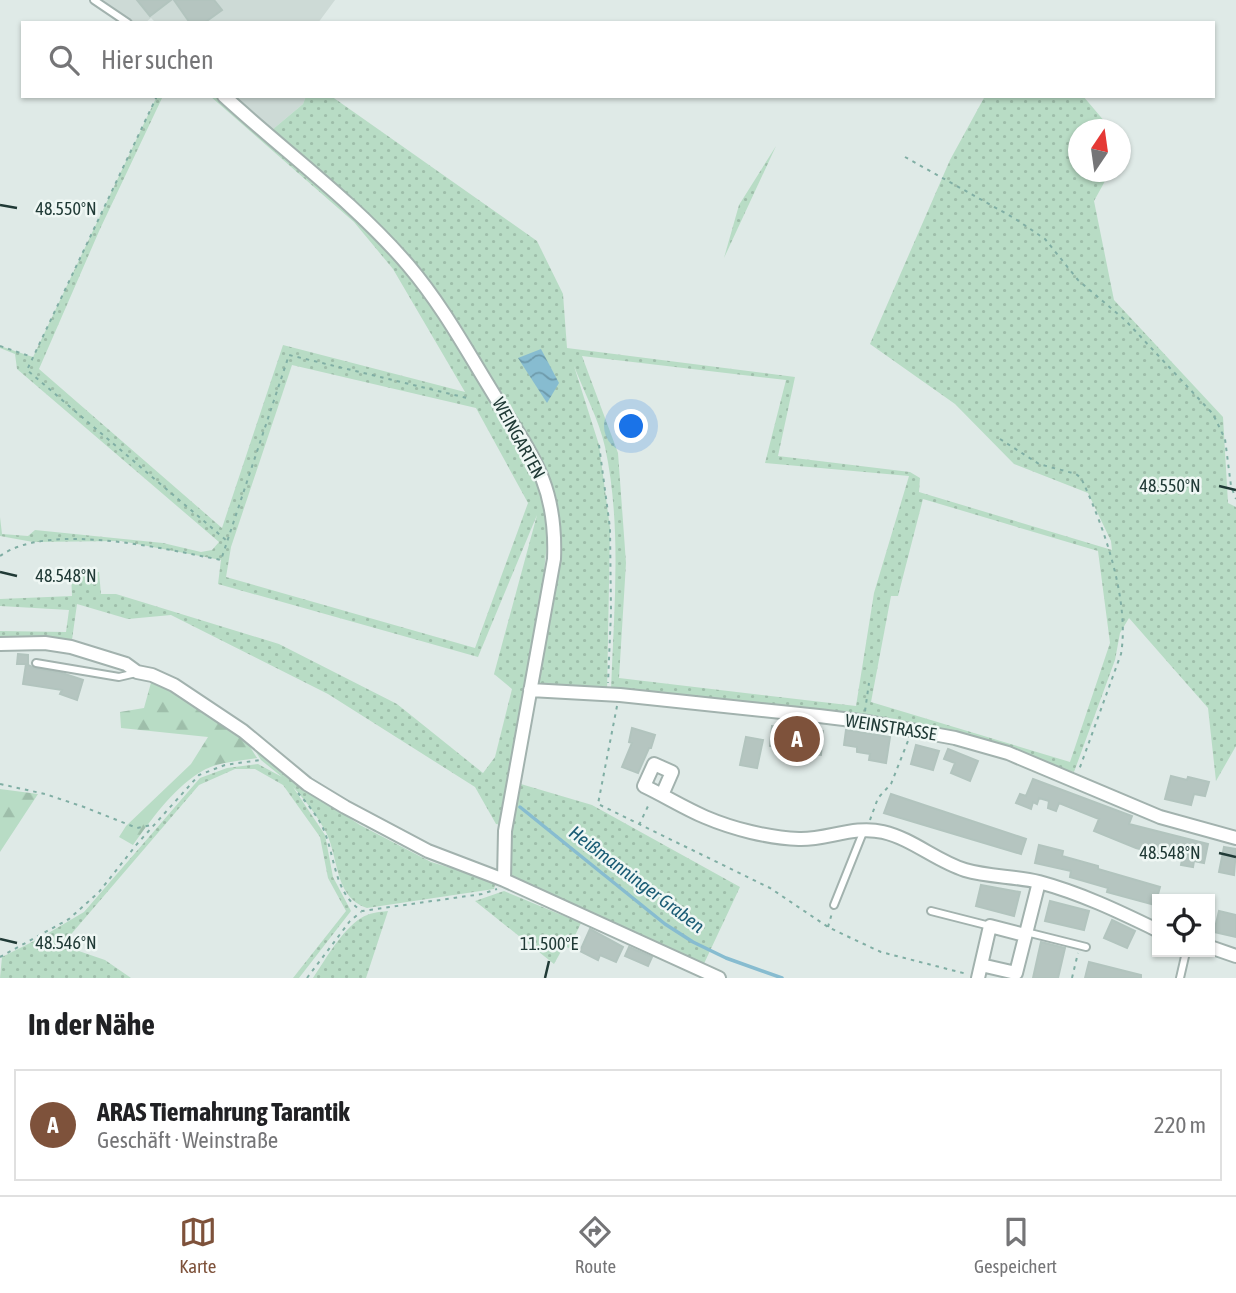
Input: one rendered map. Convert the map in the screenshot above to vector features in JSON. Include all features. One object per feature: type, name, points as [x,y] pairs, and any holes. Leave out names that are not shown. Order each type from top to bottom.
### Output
[{"type":"street","name":"WEINGARTEN","points":[[226,98],[322,180],[408,265],[457,331],[528,447],[543,478],[552,505],[555,529],[551,584],[505,831],[504,880]]},
{"type":"street","points":[[0,644],[45,643],[71,647],[126,664],[137,672],[152,675],[174,685],[243,731],[307,784],[345,807],[428,851],[504,880],[719,978]]},
{"type":"street","name":"WEINSTRASSE","points":[[530,690],[613,695],[868,722],[913,730],[985,746],[1076,780],[1160,817],[1236,838]]},
{"type":"street","points":[[659,793],[708,819],[784,837],[813,839],[845,832],[881,832],[899,837],[951,865],[1039,883],[1101,903],[1152,928]]},
{"type":"street","points":[[1026,933],[990,926],[979,973],[1016,973],[1039,883]]},
{"type":"street","points":[[1215,949],[1236,956]]},
{"type":"lane","points":[[94,0],[125,21]]},
{"type":"lane","points":[[36,663],[119,677],[137,672]]},
{"type":"lane","points":[[834,905],[865,830]]},
{"type":"lane","points":[[931,911],[990,926]]},
{"type":"lane","points":[[1026,933],[1083,946]]},
{"type":"lane","points":[[1180,978],[1185,957]]},
{"type":"path","points":[[156,98],[27,370],[227,540]]},
{"type":"path","points":[[905,157],[1014,218],[1045,239],[1078,280],[1125,320],[1213,414],[1225,439],[1231,486],[1236,499]]},
{"type":"path","points":[[0,346],[33,357]]},
{"type":"path","points":[[0,556],[24,543],[76,540],[121,541],[221,560],[289,355],[467,398]]},
{"type":"path","points":[[1000,439],[1039,464],[1082,478],[1104,529],[1110,553],[1123,624],[1123,641],[1121,654],[1076,780]]},
{"type":"path","points":[[599,445],[610,549],[613,695],[598,804],[770,888],[828,927],[881,952],[979,973]]},
{"type":"path","points":[[868,722],[865,713],[869,683]]},
{"type":"path","points":[[865,830],[878,798],[891,784],[913,730]]},
{"type":"path","points":[[0,957],[69,919],[99,892],[199,775],[225,765],[261,760]]},
{"type":"path","points":[[0,785],[46,794],[137,828],[156,823]]},
{"type":"path","points":[[296,791],[321,825],[343,892],[354,906],[362,911]]},
{"type":"path","points":[[639,825],[659,793]]},
{"type":"path","points":[[307,978],[351,921],[362,911],[482,894],[497,889],[504,880]]},
{"type":"path","points":[[828,927],[834,905]]},
{"type":"path","points":[[1072,978],[1083,946]]},
{"type":"shaded area","points":[[99,0],[335,0],[319,21],[154,21],[151,18],[147,21],[129,21]]},
{"type":"shaded area","points":[[231,98],[305,98],[303,104],[266,135]]},
{"type":"green space","points":[[156,98],[162,98],[100,229],[39,369],[222,528],[283,345],[465,392],[393,269],[354,222],[212,98],[225,98],[266,135],[303,104],[305,98],[334,98],[537,241],[563,294],[567,348],[795,377],[778,456],[910,472],[920,478],[919,492],[1112,550],[1111,541],[1088,493],[1014,464],[955,404],[870,344],[950,160],[984,98],[1085,98],[1103,119],[1068,119],[1068,182],[1104,182],[1094,201],[1114,300],[1223,417],[1228,503],[1236,507],[1236,746],[1216,781],[1208,708],[1129,618],[1120,633],[1115,660],[1074,772],[871,715],[611,690],[616,568],[614,507],[605,447],[574,366],[599,445],[610,528],[607,694],[530,690],[555,529],[543,478],[496,397],[481,360],[451,320],[542,487],[548,534],[542,590],[502,825],[496,824],[475,787],[328,694],[171,615],[128,619],[77,604],[71,647],[0,644],[0,631],[66,632],[69,610],[0,606],[0,599],[72,596],[71,573],[99,572],[101,594],[116,594],[279,644],[397,704],[483,773],[495,757],[512,689],[494,674],[537,515],[478,657],[218,584],[221,560],[121,541],[33,542],[0,536],[0,517],[2,534],[28,536],[35,530],[163,543],[201,552],[212,550],[219,542],[17,369],[15,354],[0,348],[33,357]],"holes":[[[582,356],[786,380],[765,463],[909,476],[874,593],[856,706],[619,678],[626,563],[618,453]],[[292,365],[476,408],[528,503],[475,648],[226,577],[231,547]],[[923,499],[1098,551],[1110,643],[1070,762],[871,702],[891,596],[898,596]]]},
{"type":"green space","points":[[776,146],[724,258],[739,205]]},
{"type":"green space","points":[[152,679],[172,687],[242,734],[257,758],[219,764],[205,769],[189,780],[171,797],[133,845],[119,837],[126,826],[191,764],[208,737],[121,728],[120,712],[144,708]]},
{"type":"green space","points":[[243,731],[310,792],[360,825],[431,862],[488,879],[495,885],[494,889],[367,908],[348,894],[342,884],[323,827],[293,787],[325,835],[333,877],[351,911],[299,978],[293,978],[346,911],[328,878],[320,837],[283,785],[255,769],[235,769],[199,785],[67,939],[67,947],[105,960],[131,978],[0,978],[2,957],[84,912],[200,778],[227,768],[258,764],[282,777],[261,760]]},
{"type":"green space","points":[[514,782],[592,805],[740,887],[701,970],[504,880]]},
{"type":"green space","points":[[0,789],[38,794],[0,852]]},
{"type":"green space","points":[[504,891],[581,923],[569,948],[564,946],[554,964],[475,901]]},
{"type":"green space","points":[[388,911],[366,978],[313,978],[347,930],[367,915]]},
{"type":"water","points":[[541,349],[559,383],[547,403],[518,358]]},
{"type":"building","points":[[137,0],[171,0],[150,16]]},
{"type":"building","points":[[174,0],[214,0],[222,10],[207,21],[189,21]]},
{"type":"building","points":[[18,654],[28,655],[28,665],[34,668],[83,680],[77,700],[60,694],[62,690],[23,684],[26,664],[17,664]]},
{"type":"building","points":[[772,726],[823,731],[821,755],[785,752],[785,748],[770,746]]},
{"type":"building","points":[[632,728],[655,735],[638,773],[622,767],[632,743],[629,742]]},
{"type":"building","points":[[846,730],[890,737],[886,763],[869,760],[870,754],[857,752],[857,747],[844,745]]},
{"type":"building","points":[[746,737],[763,740],[757,768],[740,765]]},
{"type":"building","points":[[916,745],[939,751],[933,770],[911,764]]},
{"type":"building","points":[[948,749],[978,761],[970,781],[951,773],[955,763],[944,759]]},
{"type":"building","points":[[1171,776],[1209,782],[1205,796],[1194,794],[1191,805],[1165,799]]},
{"type":"building","points":[[1033,779],[1132,816],[1129,824],[1208,844],[1204,863],[1194,861],[1193,867],[1181,865],[1182,860],[1136,848],[1094,831],[1099,819],[1059,803],[1056,811],[1048,808],[1049,801],[1039,798],[1037,804],[1033,802],[1031,809],[1016,803],[1020,794],[1026,796]]},
{"type":"building","points":[[891,794],[1026,839],[1021,854],[884,813]]},
{"type":"building","points":[[1039,845],[1063,851],[1062,856],[1098,866],[1098,869],[1160,887],[1158,894],[1152,894],[1152,904],[1107,892],[1108,888],[1070,877],[1071,871],[1035,863]]},
{"type":"building","points":[[1224,847],[1236,849],[1234,875],[1219,872]]},
{"type":"building","points":[[981,885],[1020,892],[1014,916],[976,906]]},
{"type":"building","points":[[1050,901],[1089,911],[1084,930],[1045,921]]},
{"type":"building","points":[[1219,911],[1236,915],[1236,937],[1215,932]]},
{"type":"building","points":[[1112,920],[1135,931],[1127,948],[1104,938]]},
{"type":"building","points":[[590,929],[623,947],[616,962],[600,955],[598,960],[580,951]]},
{"type":"building","points":[[1041,942],[1065,948],[1058,978],[1033,978]]},
{"type":"building","points":[[629,947],[652,957],[648,966],[625,956]]},
{"type":"building","points":[[1089,962],[1141,975],[1141,978],[1085,978]]},
{"type":"waterway","name":"Heißmanninger Graben","points":[[520,807],[665,924],[726,958],[782,978]]},
{"type":"place","name":"ARAS Tiernahrung Tarantik","points":[[797,739]]}]
